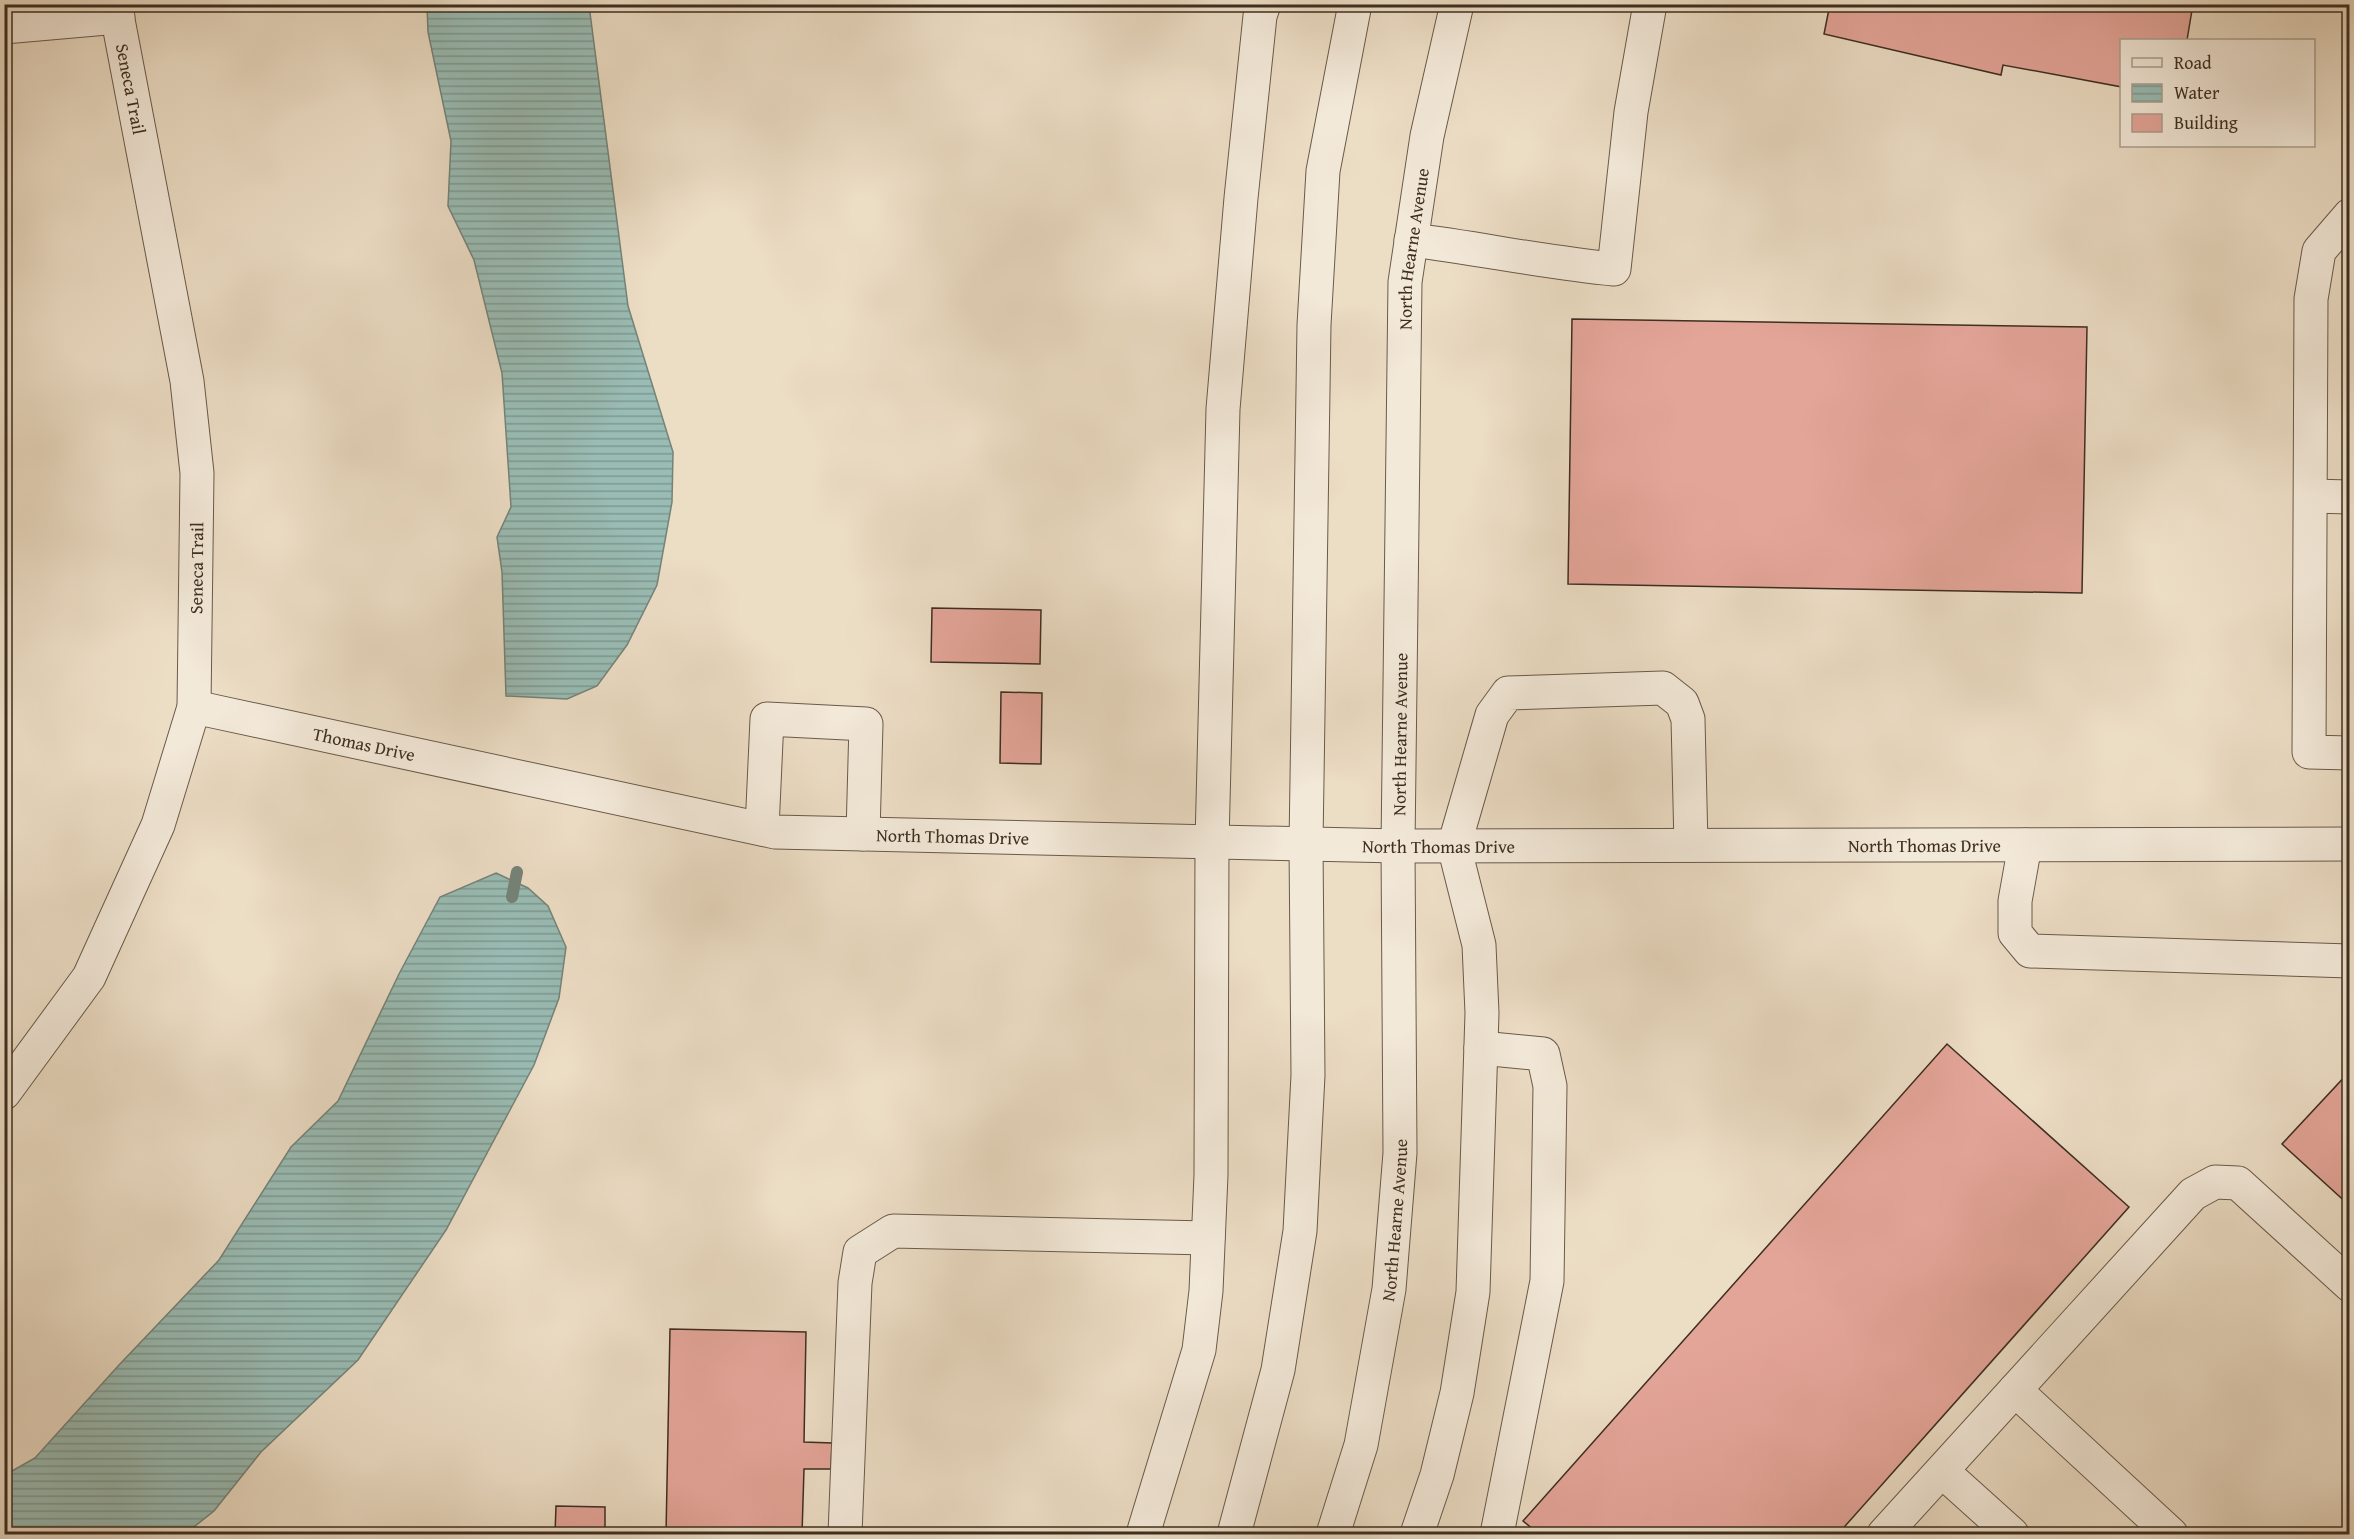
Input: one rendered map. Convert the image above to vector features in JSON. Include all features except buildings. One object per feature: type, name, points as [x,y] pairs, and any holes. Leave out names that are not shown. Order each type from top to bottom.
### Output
[{"type":"street","points":[[1143,1534],[1199,1350],[1206,1291],[1211,1163],[1212,842],[1223,409],[1240,198],[1260,16],[1264,4]]},
{"type":"street","points":[[1234,1534],[1278,1370],[1300,1231],[1308,1075],[1306,844],[1314,325],[1323,171],[1355,4]]},
{"type":"street","name":"North Hearne Avenue","points":[[1334,1534],[1361,1445],[1389,1289],[1400,1153],[1398,846],[1405,282],[1427,136],[1457,4]]},
{"type":"street","points":[[1411,240],[1574,265],[1614,268],[1631,112],[1650,4]]},
{"type":"street","points":[[4,27],[116,11]]},
{"type":"street","name":"Seneca Trail","points":[[4,1093],[88,977],[158,825],[194,707],[197,473],[187,381],[116,11]]},
{"type":"street","points":[[2349,215],[2319,251],[2311,299],[2309,752],[2349,753]]},
{"type":"street","points":[[2310,496],[2349,497]]},
{"type":"street","points":[[1417,1534],[1437,1475],[1452,1414],[1473,1292],[1482,1013],[1479,945],[1454,846],[1492,715],[1508,693],[1663,688],[1682,703],[1688,719],[1691,845]]},
{"type":"street","name":"Thomas Drive","points":[[194,707],[535,781]]},
{"type":"street","points":[[762,829],[767,719],[866,724],[863,834]]},
{"type":"street","name":"North Thomas Drive","points":[[535,781],[775,832],[1398,846],[2349,844]]},
{"type":"street","points":[[2025,845],[2015,901],[2015,933],[2030,951],[2349,961]]},
{"type":"street","points":[[1481,1048],[1543,1054],[1550,1086],[1547,1281],[1497,1534]]},
{"type":"street","points":[[1884,1534],[2193,1194],[2215,1182],[2238,1183],[2349,1285]]},
{"type":"street","points":[[845,1534],[855,1283],[860,1252],[893,1231],[1208,1238]]},
{"type":"street","points":[[2015,1390],[2171,1534]]},
{"type":"street","points":[[1942,1471],[2012,1534]]},
{"type":"water","points":[[427,5],[589,5],[628,306],[673,452],[672,502],[657,585],[627,645],[597,686],[567,699],[506,696],[502,572],[497,537],[511,507],[502,373],[474,260],[448,206],[451,141],[428,32]]},
{"type":"water","points":[[496,873],[528,888],[548,906],[566,947],[559,998],[534,1065],[446,1230],[358,1360],[261,1452],[214,1511],[185,1534],[5,1534],[5,1475],[35,1458],[219,1260],[291,1147],[338,1101],[399,974],[440,897]]},
{"type":"waterway","points":[[512,897],[517,872]]}]
